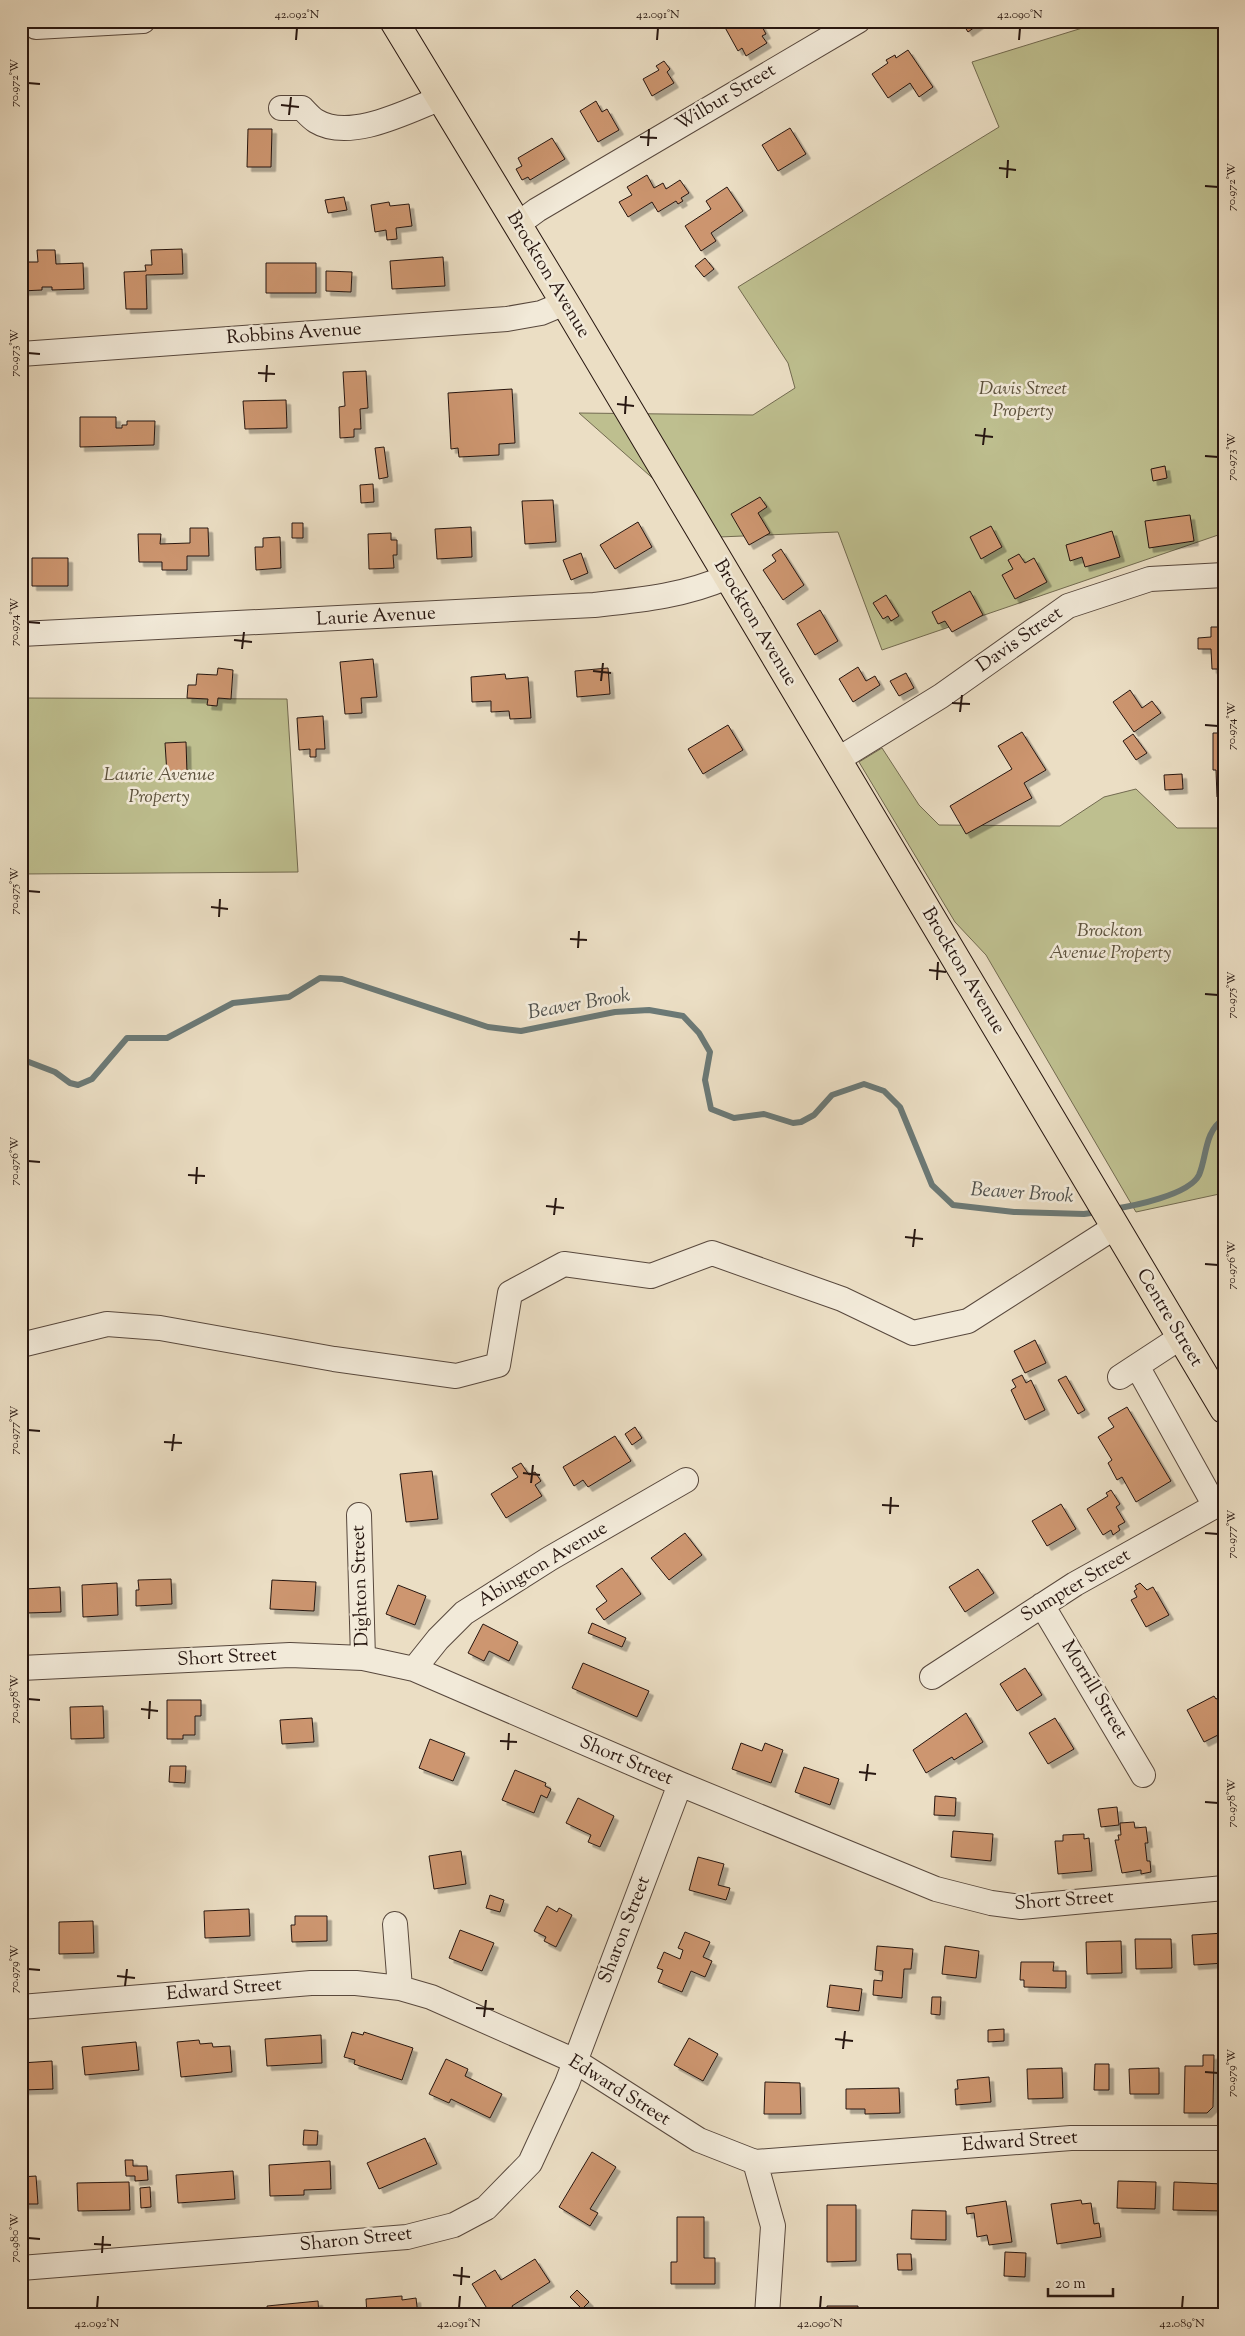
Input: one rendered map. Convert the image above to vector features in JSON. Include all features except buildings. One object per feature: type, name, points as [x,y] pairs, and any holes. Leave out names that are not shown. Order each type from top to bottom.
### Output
[{"type":"main road","name":"Brockton Avenue","points":[[394,21],[518,224],[1114,1225]]},
{"type":"main road","name":"Centre Street","points":[[1114,1225],[1224,1408]]},
{"type":"street","points":[[36,27],[143,21]]},
{"type":"street","name":"Wilbur Street","points":[[518,224],[571,190],[858,21]]},
{"type":"street","points":[[281,108],[302,108],[315,121],[347,128],[388,119],[441,98]]},
{"type":"street","name":"Robbins Avenue","points":[[21,354],[507,319],[541,313],[565,303]]},
{"type":"street","name":"Davis Street","points":[[836,760],[940,696],[1068,606],[1150,579],[1224,575]]},
{"type":"street","name":"Laurie Avenue","points":[[21,634],[594,605],[665,597],[705,587],[727,577]]},
{"type":"street","points":[[21,1345],[107,1324],[160,1328],[334,1359],[456,1376],[498,1365],[510,1293],[564,1264],[652,1276],[712,1253],[842,1299],[913,1333],[968,1321],[1114,1225]]},
{"type":"street","points":[[1181,1338],[1128,1372],[1219,1503]]},
{"type":"street","name":"Abington Avenue","points":[[414,1669],[438,1639],[464,1613],[549,1559],[686,1480]]},
{"type":"street","name":"Sumpter Street","points":[[932,1677],[1091,1574],[1219,1503]]},
{"type":"street","name":"Dighton Street","points":[[359,1515],[363,1658]]},
{"type":"street","name":"Morrill Street","points":[[1042,1606],[1143,1775]]},
{"type":"street","name":"Short Street","points":[[21,1668],[290,1655],[363,1658],[414,1669],[680,1784],[936,1889],[991,1903],[1021,1907],[1224,1888]]},
{"type":"street","name":"Sharon Street","points":[[21,2268],[407,2238],[454,2225],[486,2208],[530,2163],[575,2061],[680,1784]]},
{"type":"street","points":[[396,1924],[400,1988]]},
{"type":"street","name":"Edward Street","points":[[21,2007],[311,1983],[356,1983],[400,1988],[431,1997],[575,2061],[699,2140],[755,2162],[1071,2138],[1224,2138]]},
{"type":"street","points":[[755,2162],[773,2226],[767,2315]]},
{"type":"green space","name":"Davis Street Property","points":[[1105,21],[1224,21],[1224,533],[882,650],[838,532],[719,537],[579,413],[753,415],[795,388],[788,363],[738,287],[999,127],[972,62]]},
{"type":"green space","name":"Laurie Avenue Property","points":[[21,698],[287,699],[298,872],[21,874]]},
{"type":"green space","name":"Brockton Avenue Property","points":[[882,748],[919,805],[939,825],[1060,826],[1104,797],[1136,789],[1177,828],[1224,828],[1224,1193],[1136,1212],[986,955],[955,922],[859,762]]},
{"type":"waterway","name":"Beaver Brook","points":[[21,1059],[55,1072],[70,1083],[78,1085],[92,1079],[127,1038],[167,1038],[233,1003],[289,997],[320,978],[342,979],[488,1027],[521,1031],[615,1012],[649,1010],[683,1016],[699,1033],[710,1052],[705,1080],[711,1109],[734,1118],[764,1114],[793,1123],[801,1122],[814,1115],[832,1095],[864,1084],[884,1091],[900,1107],[932,1185],[953,1205],[1014,1212],[1084,1214],[1098,1212]]},
{"type":"waterway","name":"Beaver Brook","points":[[1113,1209],[1173,1194],[1193,1182],[1202,1168],[1209,1137],[1224,1119]]}]
